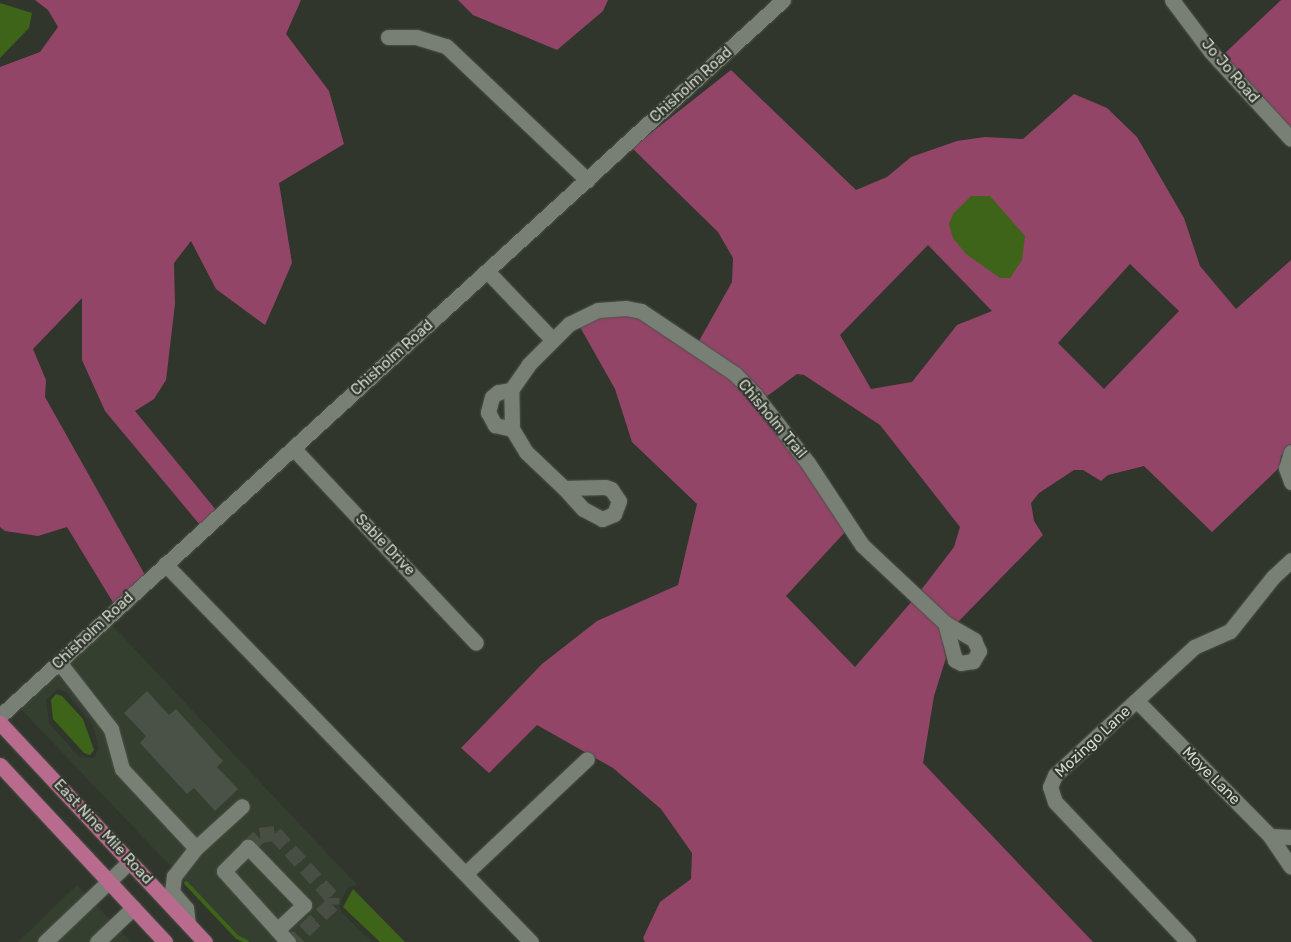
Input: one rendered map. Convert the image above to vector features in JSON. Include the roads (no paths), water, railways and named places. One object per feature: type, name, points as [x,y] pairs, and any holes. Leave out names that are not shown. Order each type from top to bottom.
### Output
[{"type":"main road","name":"East Nine Mile Road","points":[[0,723],[205,942]]},
{"type":"main road","name":"East Nine Mile Road","points":[[0,765],[165,942]]},
{"type":"street","name":"Chisholm Road","points":[[0,716],[783,0]]},
{"type":"street","name":"Jo Jo Road","points":[[1172,0],[1210,52],[1291,139]]},
{"type":"street","points":[[388,37],[416,37],[436,40],[446,46],[587,180]]},
{"type":"street","points":[[487,271],[552,338]]},
{"type":"street","name":"Chisholm Trail","points":[[512,429],[495,425],[488,412],[492,397],[498,392],[511,390],[529,364],[552,338],[584,315],[626,308],[641,311],[670,328],[728,369],[756,396],[808,463],[862,546],[945,622]]},
{"type":"street","points":[[511,390],[512,429],[526,452],[564,488]]},
{"type":"street","name":"Sable Drive","points":[[293,448],[476,643]]},
{"type":"street","points":[[1288,475],[1291,452]]},
{"type":"street","name":"Mozingo Lane","points":[[1188,942],[1051,794],[1055,776],[1194,647],[1230,631],[1273,577],[1291,560]]},
{"type":"street","points":[[165,564],[531,942]]},
{"type":"street","points":[[59,662],[111,729],[122,769],[196,848]]},
{"type":"street","name":"Moye Lane","points":[[1137,701],[1270,836],[1291,867]]},
{"type":"street","points":[[466,873],[587,758]]},
{"type":"street","points":[[188,924],[186,908],[172,892],[174,876],[196,848],[242,806]]},
{"type":"street","points":[[1270,836],[1291,838]]},
{"type":"street","points":[[277,930],[304,905],[248,846],[224,871],[277,930],[288,942]]},
{"type":"street","points":[[45,942],[130,861]]},
{"type":"street","points":[[106,939],[134,908]]},
{"type":"waterway","points":[[186,883],[237,937],[247,942]]},
{"type":"tunnel","points":[[248,847],[260,835],[275,833],[332,897],[332,904],[292,942]]}]
